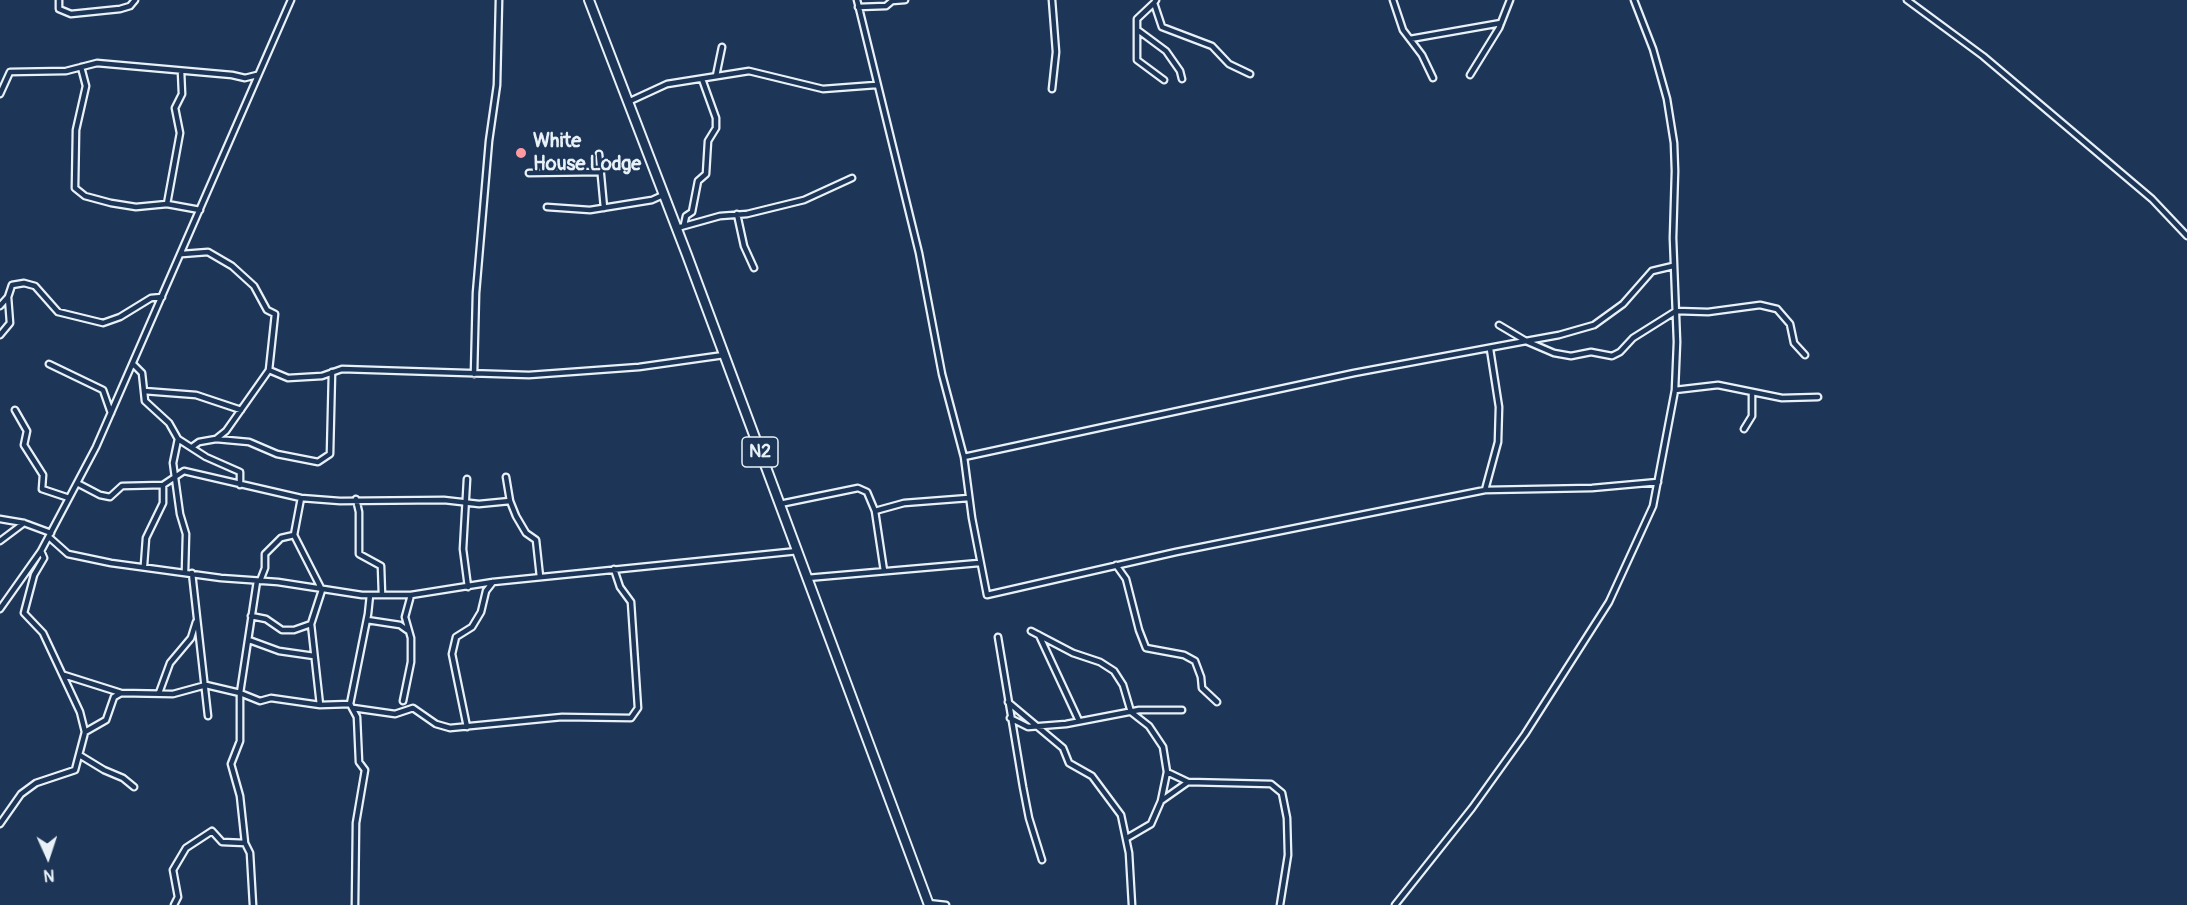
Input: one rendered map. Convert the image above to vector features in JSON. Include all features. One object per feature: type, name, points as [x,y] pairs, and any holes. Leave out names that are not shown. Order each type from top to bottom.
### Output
[{"type":"highway","name":"N2","points":[[589,0],[663,195],[680,226],[724,355],[928,904]]},
{"type":"street","points":[[59,0],[59,9],[71,14],[120,9],[130,6],[135,0]]},
{"type":"street","points":[[0,609],[41,551],[111,413],[291,0]]},
{"type":"street","points":[[474,374],[476,292],[489,141],[497,85],[499,0]]},
{"type":"street","points":[[857,0],[919,253],[942,374],[964,457],[979,563],[987,595],[1116,565],[1485,490],[1592,488],[1658,482]]},
{"type":"street","points":[[858,7],[886,6],[892,2],[906,0]]},
{"type":"street","points":[[1052,0],[1056,52],[1052,89]]},
{"type":"street","points":[[1393,0],[1402,30],[1422,55],[1433,78]]},
{"type":"street","points":[[1470,75],[1501,23],[1510,0]]},
{"type":"street","points":[[1395,905],[1473,808],[1525,734],[1609,602],[1653,506],[1675,390],[1676,171],[1671,119],[1653,49],[1634,0]]},
{"type":"street","points":[[1907,0],[1983,56],[2152,199],[2187,236]]},
{"type":"street","points":[[1164,80],[1137,60],[1139,31],[1137,19],[1155,1],[1162,27],[1212,46],[1229,64],[1250,74]]},
{"type":"street","points":[[1410,39],[1501,23]]},
{"type":"street","points":[[1139,31],[1166,51],[1180,71],[1182,79]]},
{"type":"street","points":[[716,76],[722,47]]},
{"type":"street","points":[[0,94],[10,72],[66,71],[111,63],[246,78],[257,75]]},
{"type":"street","points":[[81,67],[86,86],[76,130],[75,188],[85,196],[111,203],[136,207],[167,204],[200,210]]},
{"type":"street","points":[[167,204],[180,133],[175,108],[182,93],[181,71]]},
{"type":"street","points":[[628,102],[667,84],[730,72],[758,71],[823,89],[876,85]]},
{"type":"street","points":[[680,226],[686,216],[692,212],[698,181],[706,174],[708,141],[716,128],[716,118],[702,79]]},
{"type":"street","points":[[599,154],[604,208]]},
{"type":"street","points":[[529,173],[600,172]]},
{"type":"street","points":[[680,226],[804,200],[852,178]]},
{"type":"street","points":[[547,207],[590,210],[652,200],[663,195]]},
{"type":"street","points":[[737,214],[744,246],[753,268]]},
{"type":"street","points":[[182,254],[208,252],[232,266],[254,286],[267,310],[275,314],[269,370],[226,431],[216,439],[192,447]]},
{"type":"street","points":[[964,457],[1354,373],[1559,335],[1594,325],[1623,304],[1652,272],[1674,266]]},
{"type":"street","points":[[0,335],[10,323],[8,297],[12,285],[24,283],[35,286],[58,312],[103,323],[120,317],[151,298],[162,297]]},
{"type":"street","points":[[0,306],[8,297]]},
{"type":"street","points":[[1499,325],[1526,341],[1562,354],[1606,352],[1612,356],[1620,352],[1633,338],[1676,311],[1708,312],[1760,305],[1777,309],[1790,324],[1794,343],[1805,355]]},
{"type":"street","points":[[1485,490],[1498,442],[1499,407],[1490,349]]},
{"type":"street","points":[[269,370],[288,378],[322,376],[342,369],[529,375],[724,355]]},
{"type":"street","points":[[49,364],[69,372],[80,381],[103,390],[111,413]]},
{"type":"street","points":[[133,364],[142,373],[145,401],[169,423],[178,439],[206,457],[240,472],[240,485]]},
{"type":"street","points":[[216,439],[249,442],[278,454],[318,462],[330,454],[332,372]]},
{"type":"street","points":[[1675,390],[1718,385],[1782,398],[1818,397]]},
{"type":"street","points":[[144,391],[196,395],[241,410]]},
{"type":"street","points":[[1744,429],[1752,416],[1752,392]]},
{"type":"street","points":[[15,410],[27,431],[24,445],[43,476],[42,489],[69,498]]},
{"type":"street","points":[[178,439],[173,463],[180,514],[186,534],[185,572]]},
{"type":"street","points":[[77,483],[100,495],[110,497],[122,486],[163,485],[184,471],[240,485],[266,488],[301,498],[510,501]]},
{"type":"street","points":[[506,477],[510,501],[526,533],[536,540],[540,577]]},
{"type":"street","points":[[468,479],[463,549],[468,587]]},
{"type":"street","points":[[144,566],[146,538],[163,503],[163,485]]},
{"type":"street","points":[[780,504],[858,488],[867,492],[875,511],[884,571]]},
{"type":"street","points":[[301,498],[294,535],[322,590],[311,624],[320,705]]},
{"type":"street","points":[[875,511],[904,503],[969,498]]},
{"type":"street","points":[[356,499],[359,512],[359,554],[381,566],[382,595]]},
{"type":"street","points":[[0,519],[24,523],[50,535],[68,554],[111,563],[370,595],[411,595],[493,582],[798,551]]},
{"type":"street","points":[[0,541],[24,523]]},
{"type":"street","points":[[253,905],[250,853],[245,843],[240,796],[231,764],[240,741],[240,693],[251,616],[259,581],[265,568],[265,554],[281,538],[294,535]]},
{"type":"street","points":[[0,824],[21,794],[50,776],[75,770],[81,756],[85,732],[80,712],[43,633],[24,613],[34,575],[44,558],[41,551]]},
{"type":"street","points":[[807,578],[979,563]]},
{"type":"street","points":[[1116,565],[1126,579],[1146,648],[1184,656],[1195,661],[1202,688],[1217,702]]},
{"type":"street","points":[[64,675],[121,693],[186,692],[196,686],[206,686],[240,693],[260,701],[271,698],[320,705],[351,706],[395,714],[413,708],[436,724],[450,728],[562,717],[631,718],[636,715],[638,708],[631,602],[620,587],[614,569]]},
{"type":"street","points":[[192,573],[208,716]]},
{"type":"street","points":[[466,727],[453,654],[456,637],[472,627],[481,612],[486,591],[493,582]]},
{"type":"street","points":[[355,905],[356,823],[365,770],[359,762],[357,717],[351,706],[370,595]]},
{"type":"street","points":[[403,701],[411,662],[411,638],[405,617],[411,595]]},
{"type":"street","points":[[251,616],[266,619],[282,630],[294,630],[311,624]]},
{"type":"street","points":[[159,693],[170,663],[191,638],[197,620]]},
{"type":"street","points":[[367,620],[400,625],[407,630]]},
{"type":"street","points":[[1031,630],[1072,653],[1100,662],[1114,672],[1123,685],[1131,712],[1149,726],[1163,747],[1167,772],[1161,801],[1151,824],[1127,838]]},
{"type":"street","points":[[1039,635],[1079,721]]},
{"type":"street","points":[[998,637],[1010,718],[1029,818],[1042,860]]},
{"type":"street","points":[[249,640],[279,651],[314,656]]},
{"type":"street","points":[[85,732],[106,720],[114,697],[121,693]]},
{"type":"street","points":[[1008,702],[1063,748],[1069,763],[1092,776],[1120,815],[1127,838],[1131,905]]},
{"type":"street","points":[[1010,718],[1028,726],[1039,726],[1131,712],[1182,710]]},
{"type":"street","points":[[81,756],[123,778],[134,787]]},
{"type":"street","points":[[1167,772],[1188,782],[1271,784],[1282,793],[1287,818],[1288,855],[1280,905]]},
{"type":"street","points":[[1161,801],[1188,782]]},
{"type":"street","points":[[174,905],[178,897],[173,870],[186,848],[212,831],[222,842],[245,843]]},
{"type":"street","points":[[928,904],[946,905]]},
{"type":"place","name":"White House Lodge","points":[[521,153]]}]
